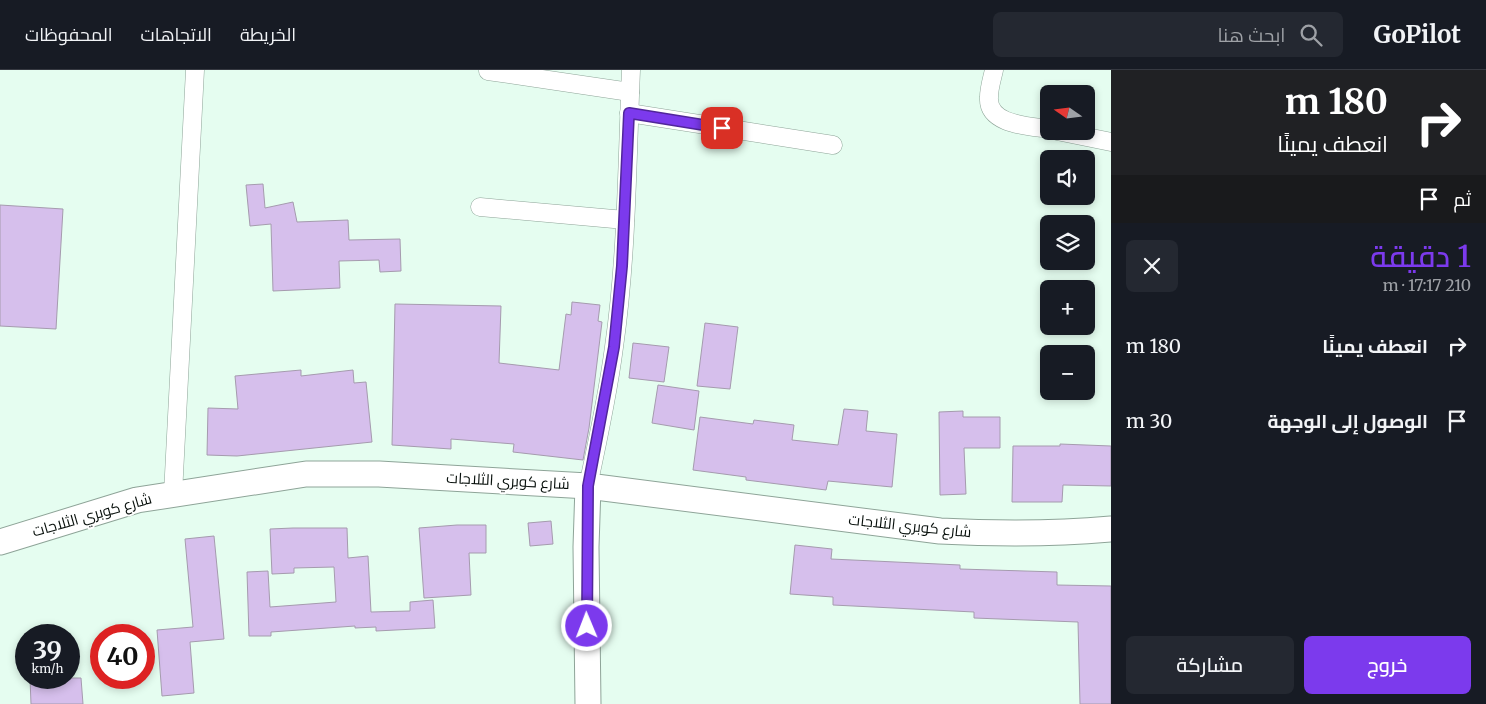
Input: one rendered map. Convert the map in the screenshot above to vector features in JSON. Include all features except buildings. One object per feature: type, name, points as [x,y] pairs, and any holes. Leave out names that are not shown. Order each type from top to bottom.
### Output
[{"type":"main road","name":"شارع كوبري الثلاجات","points":[[0,542],[118,505],[173,494],[306,474],[379,474],[588,486],[940,531],[994,534],[1062,533],[1111,529]]},
{"type":"main road","points":[[588,486],[586,548],[588,704]]},
{"type":"street","points":[[173,494],[195,70]]},
{"type":"street","points":[[588,486],[614,347],[625,220],[630,70]]},
{"type":"street","points":[[994,70],[988,99],[993,112],[1004,120],[1040,128]]},
{"type":"street","points":[[488,71],[630,92]]},
{"type":"street","points":[[629,113],[833,145]]},
{"type":"street","points":[[1095,139],[1111,142]]},
{"type":"street","points":[[480,207],[625,220]]},
{"type":"route","points":[[587,626],[586,548],[588,486],[598,442],[614,347],[622,266],[629,113],[722,128]]}]
